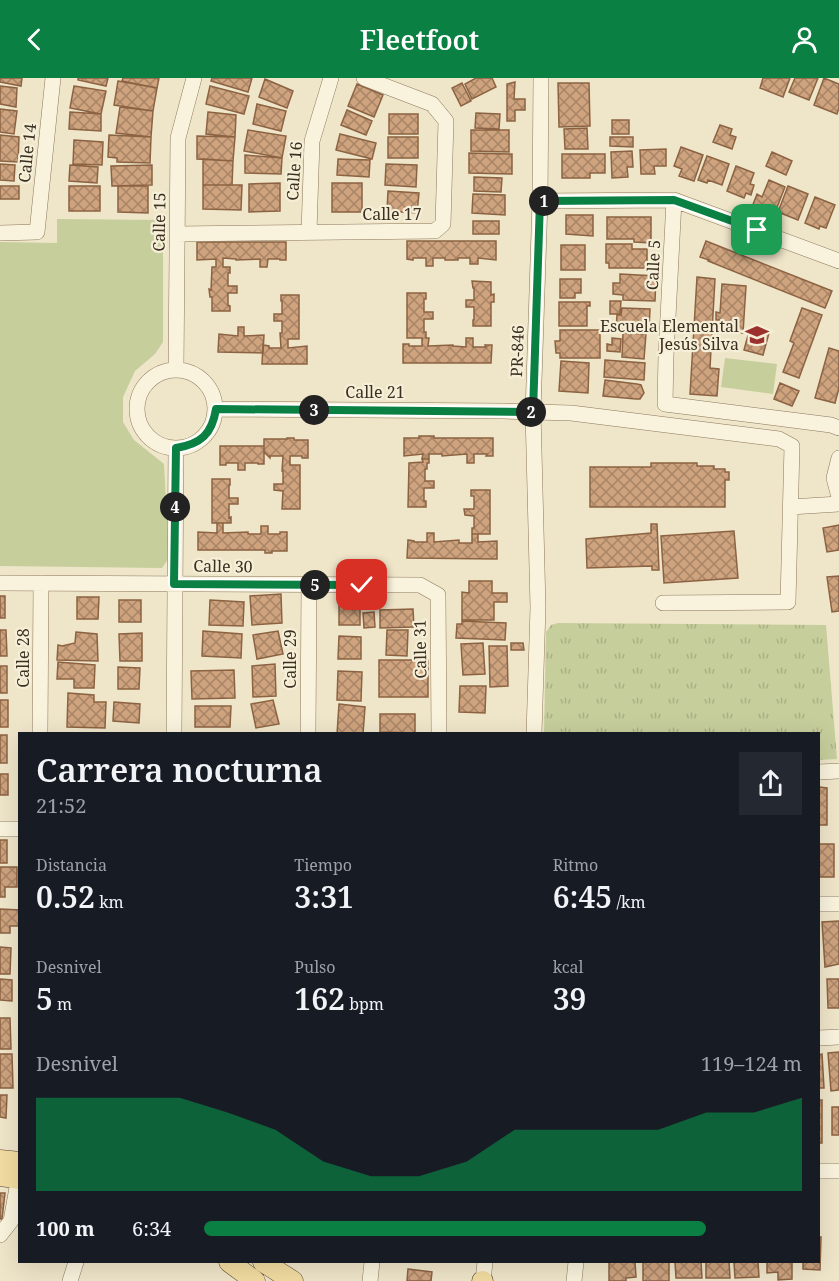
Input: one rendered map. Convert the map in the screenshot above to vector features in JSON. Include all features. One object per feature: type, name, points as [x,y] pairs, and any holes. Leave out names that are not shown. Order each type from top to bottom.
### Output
[{"type":"main road","points":[[0,1160],[15,1173]]},
{"type":"main road","points":[[230,1263],[255,1281]]},
{"type":"main road","points":[[265,1263],[293,1281]]},
{"type":"street","name":"Calle 14","points":[[0,232],[37,232],[53,78]]},
{"type":"street","name":"Calle 15","points":[[176,369],[178,138],[195,78]]},
{"type":"street","name":"Calle 16","points":[[309,232],[312,141],[331,78]]},
{"type":"street","name":"Calle 17","points":[[177,234],[435,231],[443,224],[446,121],[432,104],[364,78]]},
{"type":"street","name":"PR-846","points":[[534,732],[538,607],[533,412],[540,201],[541,78]]},
{"type":"street","points":[[540,201],[674,200],[839,261]]},
{"type":"street","name":"Calle 5","points":[[674,200],[665,404],[831,425],[839,428]]},
{"type":"street","points":[[176,369],[191,372],[204,381],[213,394],[216,409],[211,427],[199,441],[176,448],[163,446],[151,439],[142,428],[137,415],[137,402],[142,389],[151,379],[162,372],[176,369]]},
{"type":"street","name":"Calle 21","points":[[216,409],[571,413],[779,439],[792,446],[790,507]]},
{"type":"street","points":[[174,732],[176,448]]},
{"type":"street","points":[[839,458],[834,478],[839,497]]},
{"type":"street","points":[[663,603],[788,602],[790,507],[839,504]]},
{"type":"street","name":"Calle 30","points":[[0,583],[410,585]]},
{"type":"street","name":"Calle 28","points":[[40,732],[41,583]]},
{"type":"street","name":"Calle 29","points":[[308,732],[309,585]]},
{"type":"street","name":"Calle 31","points":[[410,585],[420,585],[438,595],[439,732]]},
{"type":"street","points":[[820,772],[839,771]]},
{"type":"street","points":[[0,829],[18,829]]},
{"type":"street","points":[[820,904],[839,904]]},
{"type":"street","points":[[820,1038],[839,1037]]},
{"type":"street","points":[[820,1171],[839,1171]]},
{"type":"street","points":[[0,1236],[11,1221],[15,1173]]},
{"type":"street","points":[[70,1281],[76,1263]]},
{"type":"street","points":[[370,1281],[372,1263]]},
{"type":"street","points":[[483,1281],[485,1263]]},
{"type":"street","points":[[574,1281],[576,1263]]},
{"type":"green space","points":[[57,219],[163,220],[163,342],[155,354],[135,371],[123,397],[123,422],[134,440],[164,464],[169,558],[162,568],[0,566],[0,242],[57,243]]},
{"type":"green space","points":[[725,358],[777,364],[773,394],[721,387]]},
{"type":"green space","points":[[558,623],[826,625],[837,759],[820,760],[820,732],[544,732],[546,632],[551,625]]},
{"type":"building","points":[[0,78],[22,78],[21,86],[0,82]]},
{"type":"building","points":[[78,78],[108,78],[106,86],[78,80]]},
{"type":"building","points":[[123,78],[159,78],[157,88],[122,81]]},
{"type":"building","points":[[212,78],[252,78],[248,92],[211,81]]},
{"type":"building","points":[[476,78],[492,78],[496,87],[472,99],[465,84]]},
{"type":"building","points":[[763,78],[790,78],[783,97],[760,88]]},
{"type":"building","points":[[795,78],[818,78],[809,100],[789,92]]},
{"type":"building","points":[[824,78],[839,84],[837,114],[814,105]]},
{"type":"building","points":[[265,79],[293,91],[287,108],[259,97]]},
{"type":"building","points":[[118,81],[157,88],[153,111],[114,105]]},
{"type":"building","points":[[515,82],[514,99],[525,99],[525,110],[515,110],[515,121],[507,121],[507,84]]},
{"type":"building","points":[[462,83],[471,101],[461,106],[452,88]]},
{"type":"building","points":[[558,83],[589,83],[590,126],[559,127]]},
{"type":"building","points":[[357,84],[383,95],[374,117],[348,106]]},
{"type":"building","points":[[0,86],[17,88],[16,107],[0,104]]},
{"type":"building","points":[[74,86],[106,91],[101,114],[70,108]]},
{"type":"building","points":[[210,86],[249,96],[244,114],[206,104]]},
{"type":"building","points":[[257,104],[286,111],[281,131],[253,124]]},
{"type":"building","points":[[120,107],[153,111],[151,137],[116,133]]},
{"type":"building","points":[[0,109],[17,111],[14,134],[0,132]]},
{"type":"building","points":[[347,110],[372,121],[366,135],[341,125]]},
{"type":"building","points":[[70,112],[101,114],[101,131],[69,129]]},
{"type":"building","points":[[208,112],[236,115],[235,137],[206,134]]},
{"type":"building","points":[[476,113],[500,114],[499,129],[475,128]]},
{"type":"building","points":[[389,114],[418,114],[418,134],[389,134]]},
{"type":"building","points":[[612,120],[629,120],[629,134],[612,134]]},
{"type":"building","points":[[720,125],[732,129],[730,135],[736,137],[732,149],[713,142]]},
{"type":"building","points":[[587,128],[588,149],[565,149],[564,129]]},
{"type":"building","points":[[248,130],[286,136],[282,158],[244,151]]},
{"type":"building","points":[[471,130],[509,130],[509,152],[471,151]]},
{"type":"building","points":[[340,134],[376,143],[372,159],[336,150]]},
{"type":"building","points":[[0,135],[19,137],[18,162],[0,161]]},
{"type":"building","points":[[109,135],[151,137],[150,163],[117,162],[117,158],[108,157]]},
{"type":"building","points":[[197,136],[235,137],[233,161],[197,159]]},
{"type":"building","points":[[388,137],[418,137],[418,158],[388,158]]},
{"type":"building","points":[[610,137],[633,137],[633,147],[610,146]]},
{"type":"building","points":[[74,140],[103,142],[102,165],[73,164]]},
{"type":"building","points":[[681,147],[703,155],[694,181],[679,176],[682,169],[674,166]]},
{"type":"building","points":[[666,149],[666,166],[654,166],[655,174],[641,174],[640,150]]},
{"type":"building","points":[[632,151],[633,167],[627,167],[628,177],[612,178],[611,152]]},
{"type":"building","points":[[772,152],[792,161],[786,175],[766,166]]},
{"type":"building","points":[[469,153],[512,154],[512,174],[469,173]]},
{"type":"building","points":[[562,154],[605,154],[605,173],[590,173],[590,178],[562,178]]},
{"type":"building","points":[[245,155],[282,158],[281,174],[245,173]]},
{"type":"building","points":[[707,156],[729,164],[722,185],[708,180],[707,183],[698,180]]},
{"type":"building","points":[[203,159],[233,161],[232,185],[203,185]]},
{"type":"building","points":[[338,159],[370,160],[369,177],[337,175]]},
{"type":"building","points":[[0,164],[15,165],[14,181],[0,180]]},
{"type":"building","points":[[386,164],[417,165],[416,187],[385,185]]},
{"type":"building","points":[[70,165],[98,167],[97,183],[69,181]]},
{"type":"building","points":[[152,165],[152,185],[112,186],[111,166]]},
{"type":"building","points":[[736,166],[754,173],[750,184],[754,185],[751,195],[746,193],[744,198],[727,191]]},
{"type":"building","points":[[474,177],[502,178],[501,192],[474,191]]},
{"type":"building","points":[[769,180],[785,187],[776,210],[761,205],[760,210],[752,207],[757,194],[762,197]]},
{"type":"building","points":[[280,183],[280,211],[249,212],[249,184]]},
{"type":"building","points":[[332,183],[362,183],[362,212],[332,212]]},
{"type":"building","points":[[203,185],[242,185],[241,210],[203,209]]},
{"type":"building","points":[[0,186],[19,186],[19,199],[0,199]]},
{"type":"building","points":[[69,186],[100,186],[100,211],[69,211]]},
{"type":"building","points":[[118,186],[148,186],[148,213],[118,212]]},
{"type":"building","points":[[788,186],[808,194],[798,220],[778,212]]},
{"type":"building","points":[[388,191],[419,193],[417,213],[387,211]]},
{"type":"building","points":[[473,194],[505,195],[505,215],[472,213]]},
{"type":"building","points":[[815,197],[835,205],[826,228],[820,226],[819,229],[805,223]]},
{"type":"building","points":[[566,215],[593,215],[593,236],[566,234]]},
{"type":"building","points":[[607,217],[651,217],[651,243],[634,242],[634,239],[607,239]]},
{"type":"building","points":[[473,221],[499,221],[499,234],[473,234]]},
{"type":"building","points":[[407,241],[496,241],[496,260],[478,258],[478,264],[470,264],[470,258],[445,260],[445,258],[433,258],[433,266],[426,266],[426,258],[407,259]]},
{"type":"building","points":[[706,241],[832,291],[825,308],[700,257]]},
{"type":"building","points":[[197,242],[286,242],[286,260],[268,259],[267,267],[260,267],[260,259],[223,258],[223,267],[230,267],[228,286],[237,286],[237,293],[228,293],[230,311],[212,311],[212,297],[210,297],[209,289],[211,290],[212,267],[216,267],[216,259],[197,260]]},
{"type":"building","points":[[606,244],[632,244],[632,249],[647,249],[647,268],[609,268],[609,263],[606,263]]},
{"type":"building","points":[[561,245],[585,245],[585,270],[561,270]]},
{"type":"building","points":[[620,274],[656,276],[655,301],[623,300],[623,295],[613,294],[613,283],[620,283]]},
{"type":"building","points":[[697,277],[715,279],[710,368],[719,369],[717,396],[690,394]]},
{"type":"building","points":[[560,279],[581,279],[581,293],[575,293],[575,298],[560,298]]},
{"type":"building","points":[[472,281],[491,282],[491,295],[494,294],[494,302],[491,302],[491,326],[473,326],[474,307],[466,307],[466,300],[474,300]]},
{"type":"building","points":[[722,284],[746,286],[743,333],[719,332],[720,320],[716,320],[716,312],[720,313]]},
{"type":"building","points":[[407,293],[426,293],[424,312],[433,312],[433,319],[424,319],[424,332],[426,332],[426,338],[429,338],[428,346],[466,347],[466,338],[473,338],[473,347],[492,345],[491,363],[403,363],[403,344],[422,346],[422,338],[407,338]]},
{"type":"building","points":[[281,295],[299,295],[299,339],[288,339],[288,348],[307,346],[307,364],[262,364],[263,345],[269,348],[281,348],[282,321],[274,321],[274,314],[282,314]]},
{"type":"building","points":[[610,301],[621,301],[620,314],[610,314]]},
{"type":"building","points":[[559,302],[590,302],[590,306],[587,306],[587,326],[559,326]]},
{"type":"building","points":[[622,308],[650,309],[649,330],[616,329],[617,315],[621,315]]},
{"type":"building","points":[[802,308],[822,315],[799,378],[783,372],[794,343],[790,341]]},
{"type":"building","points":[[238,327],[244,327],[244,336],[264,335],[263,353],[218,352],[219,334],[238,336]]},
{"type":"building","points":[[750,328],[769,333],[763,355],[744,350]]},
{"type":"building","points":[[560,330],[600,330],[600,358],[560,358],[560,353],[556,353],[555,341],[560,341]]},
{"type":"building","points":[[623,333],[646,334],[644,359],[622,357]]},
{"type":"building","points":[[612,338],[621,339],[620,352],[607,351],[607,344],[612,345]]},
{"type":"building","points":[[829,348],[839,351],[839,388],[835,403],[815,398]]},
{"type":"building","points":[[605,360],[645,363],[644,380],[604,377]]},
{"type":"building","points":[[561,361],[589,363],[588,393],[559,391]]},
{"type":"building","points":[[605,380],[641,385],[644,393],[640,399],[603,396]]},
{"type":"building","points":[[780,383],[799,391],[792,406],[774,399]]},
{"type":"building","points":[[419,436],[493,438],[493,456],[474,454],[474,463],[467,463],[467,454],[442,456],[442,454],[429,454],[429,459],[422,459],[423,454],[404,456],[404,438],[419,438]]},
{"type":"building","points":[[264,439],[308,440],[308,458],[290,456],[290,465],[300,465],[300,509],[282,509],[283,491],[274,490],[274,484],[283,484],[283,456],[270,456],[270,458],[264,452]]},
{"type":"building","points":[[220,446],[264,446],[264,464],[245,463],[245,470],[238,470],[238,463],[220,465]]},
{"type":"building","points":[[422,459],[429,459],[427,469],[425,469],[425,481],[434,481],[434,488],[424,488],[426,507],[408,507],[409,463],[423,462]]},
{"type":"building","points":[[651,463],[697,463],[697,466],[714,466],[714,469],[725,469],[725,472],[729,472],[729,480],[725,480],[725,507],[590,507],[590,467],[651,467]]},
{"type":"building","points":[[212,479],[230,479],[229,498],[238,498],[238,504],[229,504],[231,523],[212,523]]},
{"type":"building","points":[[471,490],[490,490],[490,534],[472,534],[474,516],[465,515],[464,509],[474,509],[474,496],[471,496]]},
{"type":"building","points":[[217,523],[223,523],[223,533],[261,534],[261,526],[268,526],[268,534],[287,532],[287,551],[265,553],[265,550],[198,550],[198,532],[217,533]]},
{"type":"building","points":[[651,524],[657,524],[659,570],[652,570],[652,566],[587,568],[586,539],[651,533]]},
{"type":"building","points":[[839,525],[839,550],[827,552],[823,528]]},
{"type":"building","points":[[734,531],[738,578],[664,583],[661,536]]},
{"type":"building","points":[[427,533],[434,533],[434,542],[459,540],[459,543],[472,543],[472,534],[478,534],[478,542],[497,541],[497,559],[407,558],[408,540],[427,542]]},
{"type":"building","points":[[839,576],[839,611],[832,612],[827,577]]},
{"type":"building","points":[[469,581],[492,581],[492,593],[507,593],[507,602],[494,602],[494,620],[462,620],[462,592],[469,593]]},
{"type":"building","points":[[281,594],[282,623],[252,625],[250,596]]},
{"type":"building","points":[[0,596],[5,596],[5,618],[0,618]]},
{"type":"building","points":[[77,597],[99,597],[98,619],[77,619]]},
{"type":"building","points":[[119,600],[141,600],[141,622],[119,622]]},
{"type":"building","points":[[210,600],[244,602],[243,626],[209,625]]},
{"type":"building","points":[[339,601],[360,601],[360,625],[339,625]]},
{"type":"building","points":[[413,609],[414,627],[380,628],[380,610]]},
{"type":"building","points":[[374,612],[375,627],[364,628],[363,613]]},
{"type":"building","points":[[462,621],[506,623],[505,640],[456,638],[457,624],[462,624]]},
{"type":"building","points":[[0,630],[6,630],[7,656],[0,656]]},
{"type":"building","points":[[387,630],[408,630],[407,656],[386,655]]},
{"type":"building","points":[[203,631],[242,634],[241,658],[202,656]]},
{"type":"building","points":[[278,631],[283,654],[257,659],[253,635]]},
{"type":"building","points":[[76,632],[97,634],[98,661],[57,660],[58,645],[75,643]]},
{"type":"building","points":[[142,633],[142,661],[120,661],[119,634]]},
{"type":"building","points":[[339,636],[361,637],[361,659],[338,659]]},
{"type":"building","points":[[483,643],[485,674],[463,675],[461,644]]},
{"type":"building","points":[[511,643],[523,643],[524,650],[511,650]]},
{"type":"building","points":[[489,646],[507,646],[508,686],[490,687]]},
{"type":"building","points":[[379,660],[428,660],[428,697],[379,697]]},
{"type":"building","points":[[58,662],[95,665],[94,688],[74,688],[74,679],[57,679]]},
{"type":"building","points":[[275,664],[276,696],[253,697],[252,666]]},
{"type":"building","points":[[0,666],[7,666],[7,693],[0,693]]},
{"type":"building","points":[[118,667],[140,668],[139,689],[118,689]]},
{"type":"building","points":[[234,670],[235,698],[192,699],[191,671]]},
{"type":"building","points":[[338,671],[362,672],[361,701],[337,700]]},
{"type":"building","points":[[460,686],[486,686],[485,713],[459,712]]},
{"type":"building","points":[[68,693],[94,695],[94,702],[106,702],[105,728],[67,727]]},
{"type":"building","points":[[0,700],[8,700],[8,727],[0,727]]},
{"type":"building","points":[[273,700],[279,724],[256,728],[251,704]]},
{"type":"building","points":[[114,702],[140,704],[139,723],[113,721]]},
{"type":"building","points":[[339,704],[365,707],[363,732],[337,732]]},
{"type":"building","points":[[195,706],[231,706],[230,727],[195,727]]},
{"type":"building","points":[[380,714],[415,714],[415,732],[380,732]]},
{"type":"building","points":[[0,735],[7,735],[7,763],[0,763]]},
{"type":"building","points":[[0,774],[8,774],[8,795],[0,795]]},
{"type":"building","points":[[820,787],[827,788],[827,825],[820,825]]},
{"type":"building","points":[[0,840],[7,840],[7,863],[0,863]]},
{"type":"building","points":[[820,844],[834,844],[834,877],[820,877]]},
{"type":"building","points":[[0,867],[17,867],[17,887],[5,887],[5,897],[0,897]]},
{"type":"building","points":[[0,909],[18,910],[18,926],[10,926],[10,933],[0,933]]},
{"type":"building","points":[[839,921],[839,964],[825,967],[822,922]]},
{"type":"building","points":[[0,947],[11,948],[10,974],[0,974]]},
{"type":"building","points":[[0,979],[12,980],[12,1001],[0,1000]]},
{"type":"building","points":[[827,979],[839,979],[839,1008],[828,1008]]},
{"type":"building","points":[[0,1018],[10,1018],[11,1049],[0,1049]]},
{"type":"building","points":[[839,1052],[839,1090],[831,1091],[828,1053]]},
{"type":"building","points":[[0,1054],[12,1054],[13,1088],[0,1088]]},
{"type":"building","points":[[822,1054],[824,1088],[820,1088],[820,1055]]},
{"type":"building","points":[[0,1095],[7,1095],[6,1118],[0,1117]]},
{"type":"building","points":[[820,1100],[822,1100],[822,1143],[820,1143]]},
{"type":"building","points":[[832,1107],[839,1107],[839,1135],[832,1135]]},
{"type":"building","points":[[0,1193],[5,1193],[2,1219],[0,1219]]},
{"type":"building","points":[[821,1237],[820,1270],[803,1269],[803,1263],[820,1263]]},
{"type":"building","points":[[609,1263],[635,1263],[636,1277],[626,1278],[626,1281],[609,1281]]},
{"type":"building","points":[[643,1263],[669,1263],[669,1281],[643,1281]]},
{"type":"building","points":[[675,1263],[701,1263],[702,1278],[676,1278]]},
{"type":"building","points":[[706,1263],[729,1263],[730,1278],[706,1278]]},
{"type":"building","points":[[734,1263],[758,1263],[759,1277],[735,1278]]},
{"type":"building","points":[[767,1263],[792,1263],[792,1279],[778,1280],[778,1272],[767,1273]]},
{"type":"building","points":[[408,1269],[432,1272],[431,1281],[407,1281]]},
{"type":"place","name":"Escuela Elemental Jesús Silva","points":[[757,335]]},
{"type":"route","points":[[362,585],[174,584],[176,448],[199,441],[214,421],[216,409],[533,412],[540,201],[674,200],[757,230]]}]
